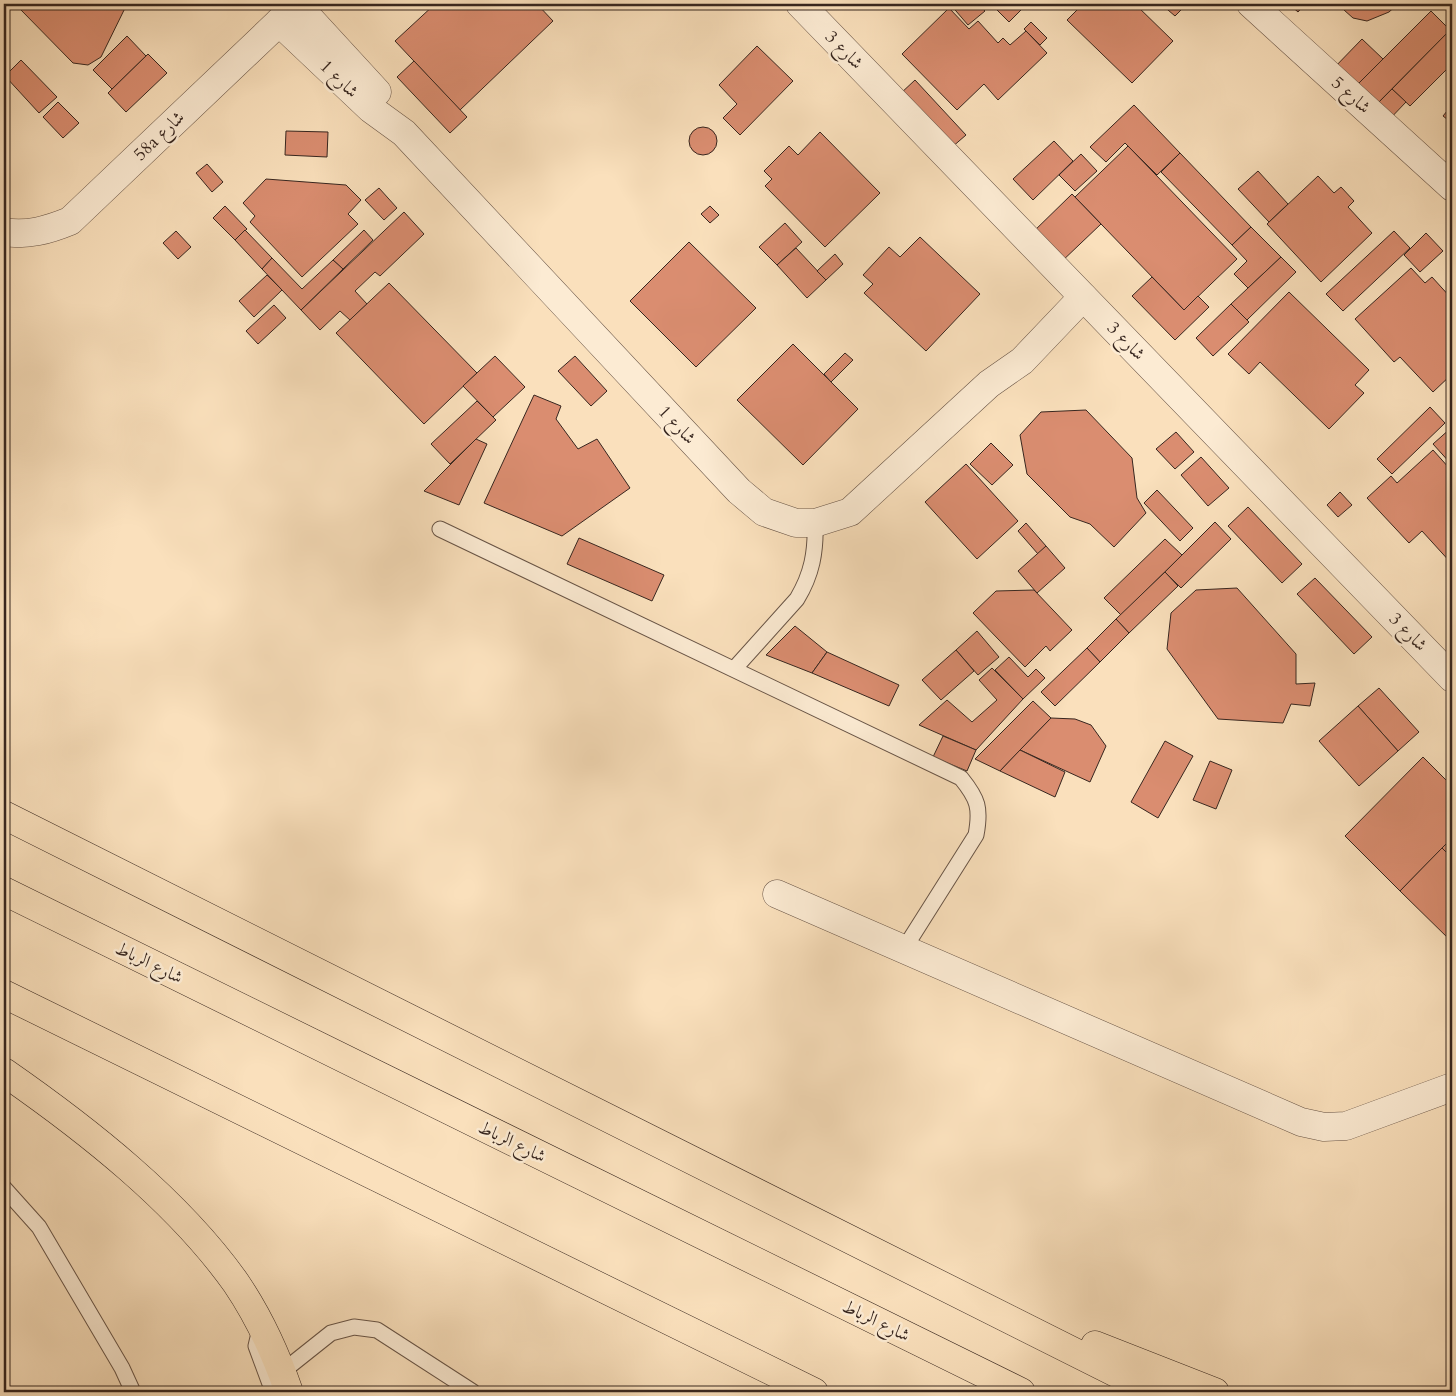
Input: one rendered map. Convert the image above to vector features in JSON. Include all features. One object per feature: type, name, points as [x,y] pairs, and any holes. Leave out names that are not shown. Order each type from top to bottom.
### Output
[{"type":"highway","points":[[4,815],[1154,1392]]},
{"type":"highway","name":"شارع الرباط","points":[[4,890],[1021,1392]]},
{"type":"highway","points":[[4,994],[814,1392]]},
{"type":"highway","points":[[4,1072],[41,1098],[108,1151],[172,1209],[206,1245],[230,1276],[262,1326],[282,1386]]},
{"type":"highway","points":[[936,1281],[1215,1392]]},
{"type":"highway","points":[[711,1343],[775,1392]]},
{"type":"street","name":"شارع 3","points":[[800,4],[1452,678]]},
{"type":"street","name":"شارع 5","points":[[1251,4],[1452,187]]},
{"type":"street","name":"شارع 1","points":[[291,10],[382,98],[404,133],[751,502],[764,512],[780,519],[815,523],[850,512],[988,384],[1022,361],[1077,290]]},
{"type":"street","name":"58a شارع","points":[[4,232],[31,233],[70,221],[291,10]]},
{"type":"street","points":[[777,894],[1301,1122],[1324,1127],[1346,1126],[1452,1087]]},
{"type":"lane","points":[[735,668],[797,599],[815,557],[815,523]]},
{"type":"lane","points":[[440,529],[735,668],[961,778],[974,794],[980,814],[976,835],[904,949]]},
{"type":"lane","points":[[4,1188],[39,1227],[122,1368],[133,1392]]},
{"type":"lane","points":[[282,1386],[331,1333],[354,1327],[377,1330],[473,1392]]},
{"type":"building","points":[[15,4],[28,4],[21,10]]},
{"type":"building","points":[[28,4],[127,4],[101,57],[88,65],[73,63],[21,10]]},
{"type":"building","points":[[435,4],[537,4],[553,21],[460,110],[395,41]]},
{"type":"building","points":[[950,4],[978,4],[985,11],[968,25]]},
{"type":"building","points":[[991,4],[1027,4],[1009,22]]},
{"type":"building","points":[[1083,4],[1135,4],[1173,41],[1132,83],[1067,20]]},
{"type":"building","points":[[1161,4],[1180,4],[1184,7],[1175,16]]},
{"type":"building","points":[[1289,4],[1305,4],[1298,12]]},
{"type":"building","points":[[1344,4],[1398,4],[1389,12],[1367,21],[1353,18],[1344,10]]},
{"type":"building","points":[[949,8],[969,29],[978,21],[998,43],[1003,38],[1010,45],[1026,31],[1047,53],[998,100],[984,84],[957,110],[902,54]]},
{"type":"building","points":[[1431,11],[1450,30],[1371,110],[1351,91]]},
{"type":"building","points":[[1031,22],[1047,38],[1040,45],[1024,29]]},
{"type":"building","points":[[1452,28],[1452,64],[1410,106],[1392,89]]},
{"type":"building","points":[[127,36],[146,56],[112,89],[93,70]]},
{"type":"building","points":[[1362,39],[1383,59],[1351,91],[1331,71]]},
{"type":"building","points":[[757,46],[793,81],[740,135],[723,118],[737,104],[719,85]]},
{"type":"building","points":[[148,54],[167,73],[126,112],[108,93]]},
{"type":"building","points":[[21,60],[57,97],[39,113],[5,76]]},
{"type":"building","points":[[414,61],[467,117],[450,133],[397,77]]},
{"type":"building","points":[[915,80],[966,135],[951,148],[900,94]]},
{"type":"building","points":[[1392,89],[1406,102],[1385,124],[1371,110]]},
{"type":"building","points":[[58,102],[79,123],[63,138],[43,117]]},
{"type":"building","points":[[1134,105],[1180,153],[1157,175],[1125,143],[1106,162],[1090,147]]},
{"type":"building","points":[[1452,105],[1452,123],[1443,116]]},
{"type":"building","points":[[703,127],[713,131],[717,141],[713,151],[703,155],[693,151],[689,141],[693,131]]},
{"type":"building","points":[[286,131],[328,132],[327,157],[285,155]]},
{"type":"building","points":[[820,132],[880,193],[825,247],[765,186],[772,179],[764,171],[789,146],[798,155]]},
{"type":"building","points":[[1054,141],[1073,161],[1033,200],[1013,179]]},
{"type":"building","points":[[1128,146],[1237,259],[1184,310],[1075,197]]},
{"type":"building","points":[[1180,153],[1251,227],[1232,245],[1161,172]]},
{"type":"building","points":[[1081,154],[1097,171],[1075,191],[1059,175]]},
{"type":"building","points":[[207,164],[223,182],[212,192],[196,173]]},
{"type":"building","points":[[1258,171],[1288,204],[1269,222],[1238,189]]},
{"type":"building","points":[[1318,176],[1334,193],[1341,187],[1354,201],[1348,207],[1372,233],[1321,282],[1267,224]]},
{"type":"building","points":[[266,179],[346,185],[361,200],[348,214],[358,224],[302,277],[250,222],[255,216],[243,203]]},
{"type":"building","points":[[379,188],[397,208],[384,220],[365,200]]},
{"type":"building","points":[[1072,194],[1101,224],[1059,264],[1030,235]]},
{"type":"building","points":[[225,206],[247,229],[235,240],[213,218]]},
{"type":"building","points":[[710,206],[719,215],[710,223],[701,214]]},
{"type":"building","points":[[404,212],[424,234],[380,276],[375,272],[355,291],[367,304],[350,320],[340,311],[320,330],[301,310]]},
{"type":"building","points":[[785,223],[802,242],[777,265],[759,247]]},
{"type":"building","points":[[1251,227],[1281,257],[1248,288],[1234,274],[1247,261],[1232,245]]},
{"type":"building","points":[[245,230],[272,258],[262,269],[235,240]]},
{"type":"building","points":[[364,230],[373,240],[343,269],[333,260]]},
{"type":"building","points":[[176,231],[191,247],[178,259],[163,243]]},
{"type":"building","points":[[1394,231],[1410,248],[1343,311],[1326,294]]},
{"type":"building","points":[[1426,233],[1443,251],[1420,272],[1404,255]]},
{"type":"building","points":[[920,237],[980,294],[926,351],[864,293],[873,284],[863,275],[889,247],[900,257]]},
{"type":"building","points":[[689,242],[756,308],[696,367],[630,301]]},
{"type":"building","points":[[796,248],[826,280],[807,298],[777,265]]},
{"type":"building","points":[[835,254],[843,264],[826,280],[817,271]]},
{"type":"building","points":[[1281,257],[1296,272],[1247,320],[1231,304]]},
{"type":"building","points":[[272,258],[302,289],[333,260],[343,269],[301,310],[262,269]]},
{"type":"building","points":[[1411,268],[1425,283],[1432,277],[1452,299],[1452,374],[1433,392],[1400,357],[1394,362],[1355,319]]},
{"type":"building","points":[[267,275],[282,290],[254,317],[239,301]]},
{"type":"building","points":[[1152,277],[1184,310],[1198,296],[1209,307],[1175,340],[1132,296]]},
{"type":"building","points":[[389,283],[477,373],[424,424],[336,333]]},
{"type":"building","points":[[1289,292],[1369,370],[1355,385],[1364,393],[1329,429],[1260,362],[1249,374],[1228,354]]},
{"type":"building","points":[[1231,304],[1249,322],[1213,356],[1196,338]]},
{"type":"building","points":[[274,305],[286,318],[258,344],[246,331]]},
{"type":"building","points":[[793,344],[858,409],[803,465],[737,400]]},
{"type":"building","points":[[845,353],[853,360],[831,382],[824,374]]},
{"type":"building","points":[[495,356],[525,387],[493,417],[463,386]]},
{"type":"building","points":[[575,356],[607,391],[591,406],[558,371]]},
{"type":"building","points":[[534,395],[561,406],[556,419],[578,449],[597,439],[630,488],[562,536],[484,503]]},
{"type":"building","points":[[477,401],[496,420],[450,464],[431,444]]},
{"type":"building","points":[[1430,407],[1445,423],[1392,474],[1377,459]]},
{"type":"building","points":[[1086,410],[1132,458],[1137,498],[1146,513],[1114,547],[1090,524],[1070,517],[1027,474],[1020,435],[1041,412]]},
{"type":"building","points":[[1452,429],[1452,465],[1433,444]]},
{"type":"building","points":[[1176,432],[1194,452],[1175,469],[1156,449]]},
{"type":"building","points":[[476,439],[487,444],[459,505],[424,491]]},
{"type":"building","points":[[991,443],[1013,465],[992,485],[970,464]]},
{"type":"building","points":[[1433,450],[1450,469],[1452,467],[1452,564],[1422,531],[1409,543],[1367,498],[1391,476],[1397,483]]},
{"type":"building","points":[[1201,457],[1229,488],[1208,506],[1181,475]]},
{"type":"building","points":[[966,464],[1018,521],[977,559],[925,502]]},
{"type":"building","points":[[1157,490],[1193,528],[1180,541],[1144,503]]},
{"type":"building","points":[[1340,492],[1352,505],[1338,517],[1327,505]]},
{"type":"building","points":[[1248,507],[1302,564],[1282,583],[1228,526]]},
{"type":"building","points":[[1215,522],[1231,539],[1181,588],[1165,572]]},
{"type":"building","points":[[1026,523],[1046,546],[1038,554],[1018,531]]},
{"type":"building","points":[[579,538],[664,575],[652,601],[567,564]]},
{"type":"building","points":[[1165,539],[1182,555],[1121,615],[1104,598]]},
{"type":"building","points":[[1046,546],[1065,568],[1037,593],[1018,571]]},
{"type":"building","points":[[1165,572],[1178,586],[1129,633],[1116,619]]},
{"type":"building","points":[[1315,578],[1372,637],[1354,654],[1297,594]]},
{"type":"building","points":[[1237,588],[1296,654],[1296,684],[1315,683],[1310,706],[1291,704],[1283,723],[1218,719],[1167,649],[1171,613],[1196,590]]},
{"type":"building","points":[[1034,590],[1072,630],[1050,651],[1046,646],[1025,667],[973,613],[996,591]]},
{"type":"building","points":[[1116,619],[1129,633],[1100,662],[1087,648]]},
{"type":"building","points":[[795,626],[827,652],[812,673],[766,655]]},
{"type":"building","points":[[977,631],[999,657],[978,675],[956,650]]},
{"type":"building","points":[[1087,648],[1100,662],[1055,706],[1041,692]]},
{"type":"building","points":[[956,650],[974,671],[941,700],[922,680]]},
{"type":"building","points":[[827,652],[899,685],[889,706],[812,673]]},
{"type":"building","points":[[1009,657],[1028,677],[1036,669],[1045,678],[1023,699],[995,670]]},
{"type":"building","points":[[992,668],[1023,699],[976,750],[919,725],[947,700],[972,722],[997,700],[979,680]]},
{"type":"building","points":[[1379,688],[1419,732],[1398,751],[1358,706]]},
{"type":"building","points":[[1033,701],[1051,718],[1000,771],[975,759]]},
{"type":"building","points":[[1358,706],[1398,751],[1359,786],[1319,741]]},
{"type":"building","points":[[1051,718],[1075,719],[1091,725],[1106,746],[1090,782],[1020,750]]},
{"type":"building","points":[[943,736],[976,750],[967,771],[933,757]]},
{"type":"building","points":[[1165,741],[1193,756],[1158,818],[1131,802]]},
{"type":"building","points":[[1020,750],[1065,772],[1055,797],[1000,771]]},
{"type":"building","points":[[1423,757],[1452,786],[1452,838],[1400,891],[1345,836]]},
{"type":"building","points":[[1210,761],[1232,770],[1216,809],[1193,800]]},
{"type":"building","points":[[1452,838],[1452,858],[1442,848]]},
{"type":"building","points":[[1442,848],[1452,858],[1452,942],[1400,891]]}]
